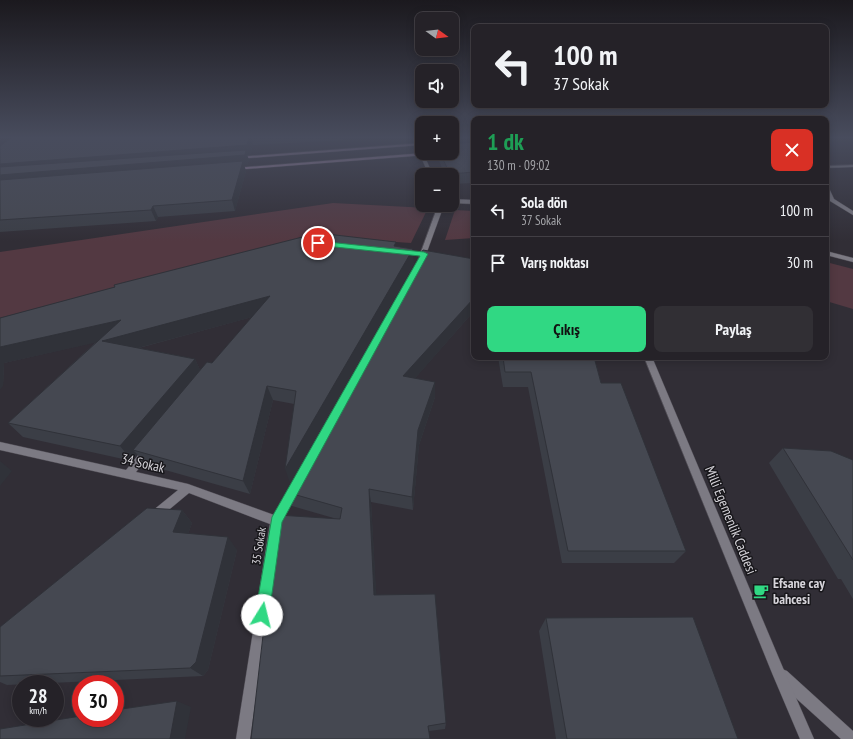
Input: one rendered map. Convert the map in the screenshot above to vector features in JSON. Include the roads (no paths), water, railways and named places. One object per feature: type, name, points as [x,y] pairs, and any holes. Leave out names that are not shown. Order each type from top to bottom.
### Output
[{"type":"street","points":[[829,193],[832,200],[853,213]]},
{"type":"street","points":[[459,201],[471,202]]},
{"type":"street","points":[[416,268],[420,254],[438,212]]},
{"type":"street","points":[[829,254],[853,260]]},
{"type":"street","name":"Milli Egemenlik Caddesi","points":[[649,360],[807,739]]},
{"type":"street","points":[[129,474],[153,443]]},
{"type":"street","name":"34 Sokak","points":[[0,446],[188,488],[276,521]]},
{"type":"street","name":"35 Sokak","points":[[243,739],[276,521],[299,480]]},
{"type":"street","points":[[146,523],[188,488]]},
{"type":"street","points":[[778,672],[851,739]]},
{"type":"place","name":"Efsane cay bahcesi","points":[[761,591]]}]
